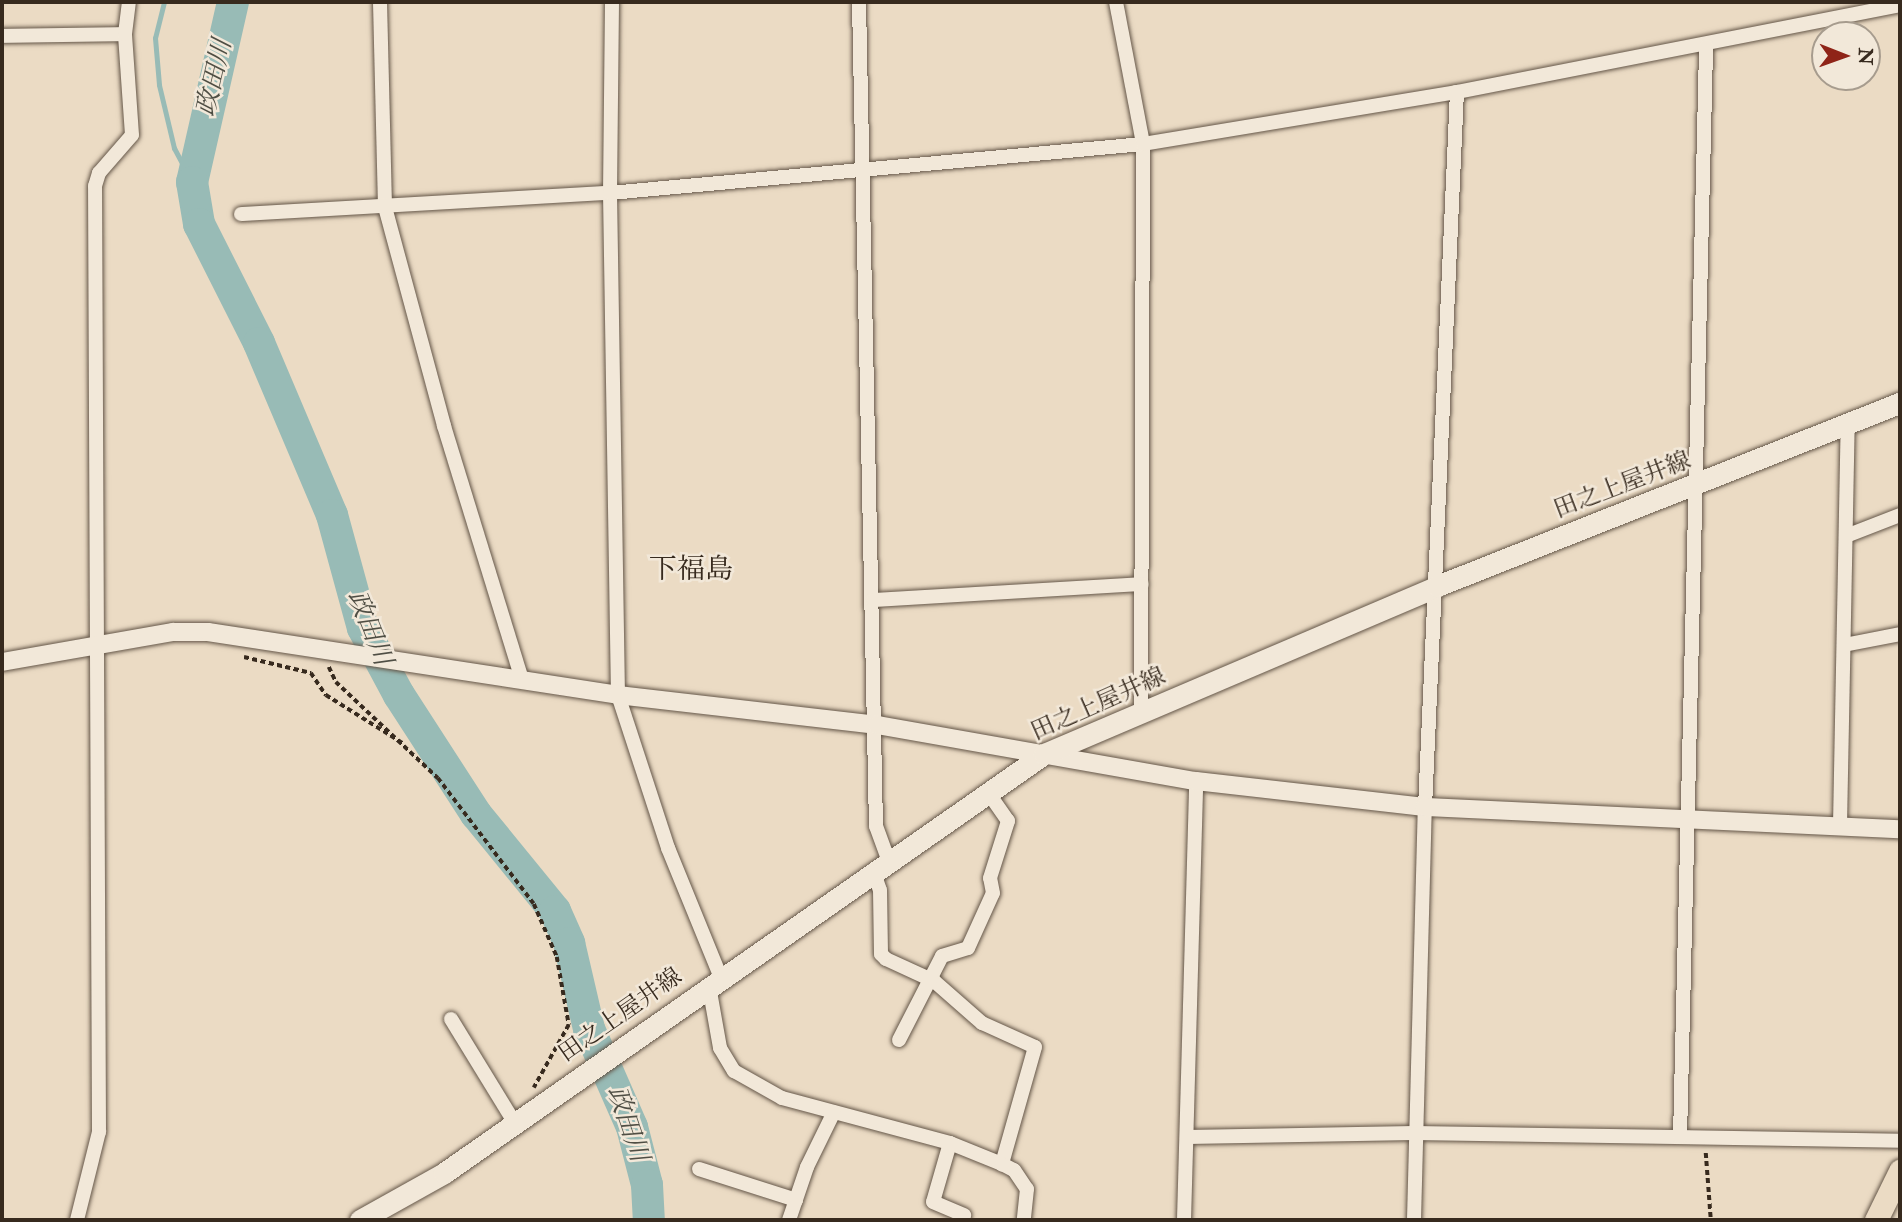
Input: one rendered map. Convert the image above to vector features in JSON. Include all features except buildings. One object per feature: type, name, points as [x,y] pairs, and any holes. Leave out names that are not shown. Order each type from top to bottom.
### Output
[{"type":"main road","name":"田之上屋井線","points":[[360,1220],[444,1173],[541,1102],[1044,754],[1437,586],[1900,403]]},
{"type":"main road","points":[[1876,1220],[1900,1171]]},
{"type":"street","points":[[77,1220],[99,1132],[95,187],[99,173],[132,135],[125,34],[129,2]]},
{"type":"street","points":[[380,2],[386,207],[444,426],[522,679]]},
{"type":"street","points":[[612,2],[610,193],[618,695],[667,848],[715,982],[720,1048],[734,1071],[782,1098],[950,1143],[1014,1170],[1027,1189],[1024,1220]]},
{"type":"street","points":[[859,2],[881,954],[930,979],[982,1023],[1035,1047],[1002,1164]]},
{"type":"street","points":[[1116,2],[1143,144],[1141,712]]},
{"type":"street","points":[[241,214],[610,193],[1143,144],[1457,92],[1706,46],[1900,5]]},
{"type":"street","points":[[2,36],[125,34]]},
{"type":"street","points":[[1680,1137],[1706,46]]},
{"type":"street","points":[[1414,1220],[1414,1133],[1425,807],[1437,586],[1457,92]]},
{"type":"street","points":[[1840,825],[1848,424]]},
{"type":"street","points":[[1846,536],[1900,515]]},
{"type":"street","points":[[873,600],[1142,584]]},
{"type":"street","points":[[2,662],[173,632],[208,632],[319,646],[618,695],[877,725],[1195,781],[1425,807],[1900,829]]},
{"type":"street","points":[[1844,645],[1900,634]]},
{"type":"street","points":[[1184,1220],[1195,781]]},
{"type":"street","points":[[899,1040],[942,956],[968,948],[993,893],[990,878],[1008,821],[988,792]]},
{"type":"street","points":[[451,1019],[514,1122]]},
{"type":"street","points":[[789,1220],[834,1112]]},
{"type":"street","points":[[1187,1137],[1414,1133],[1900,1141]]},
{"type":"street","points":[[950,1143],[933,1202],[964,1215]]},
{"type":"street","points":[[699,1169],[796,1199]]},
{"type":"path","points":[[319,646],[336,682],[409,747],[438,778],[534,904],[557,957],[569,1025],[550,1066],[532,1084],[541,1102]]},
{"type":"path","points":[[241,656],[311,673],[326,695],[409,747]]},
{"type":"path","points":[[1705,1138],[1711,1220]]},
{"type":"waterway","points":[[164,2],[155,38],[159,85],[174,148],[192,182]]},
{"type":"waterway","name":"政田川","points":[[233,2],[192,182],[199,224],[259,343],[332,515],[363,628],[399,695],[476,814],[555,911],[569,943],[589,1029],[632,1127],[647,1185],[649,1220]]},
{"type":"district","name":"下福島","points":[[691,570]]}]
